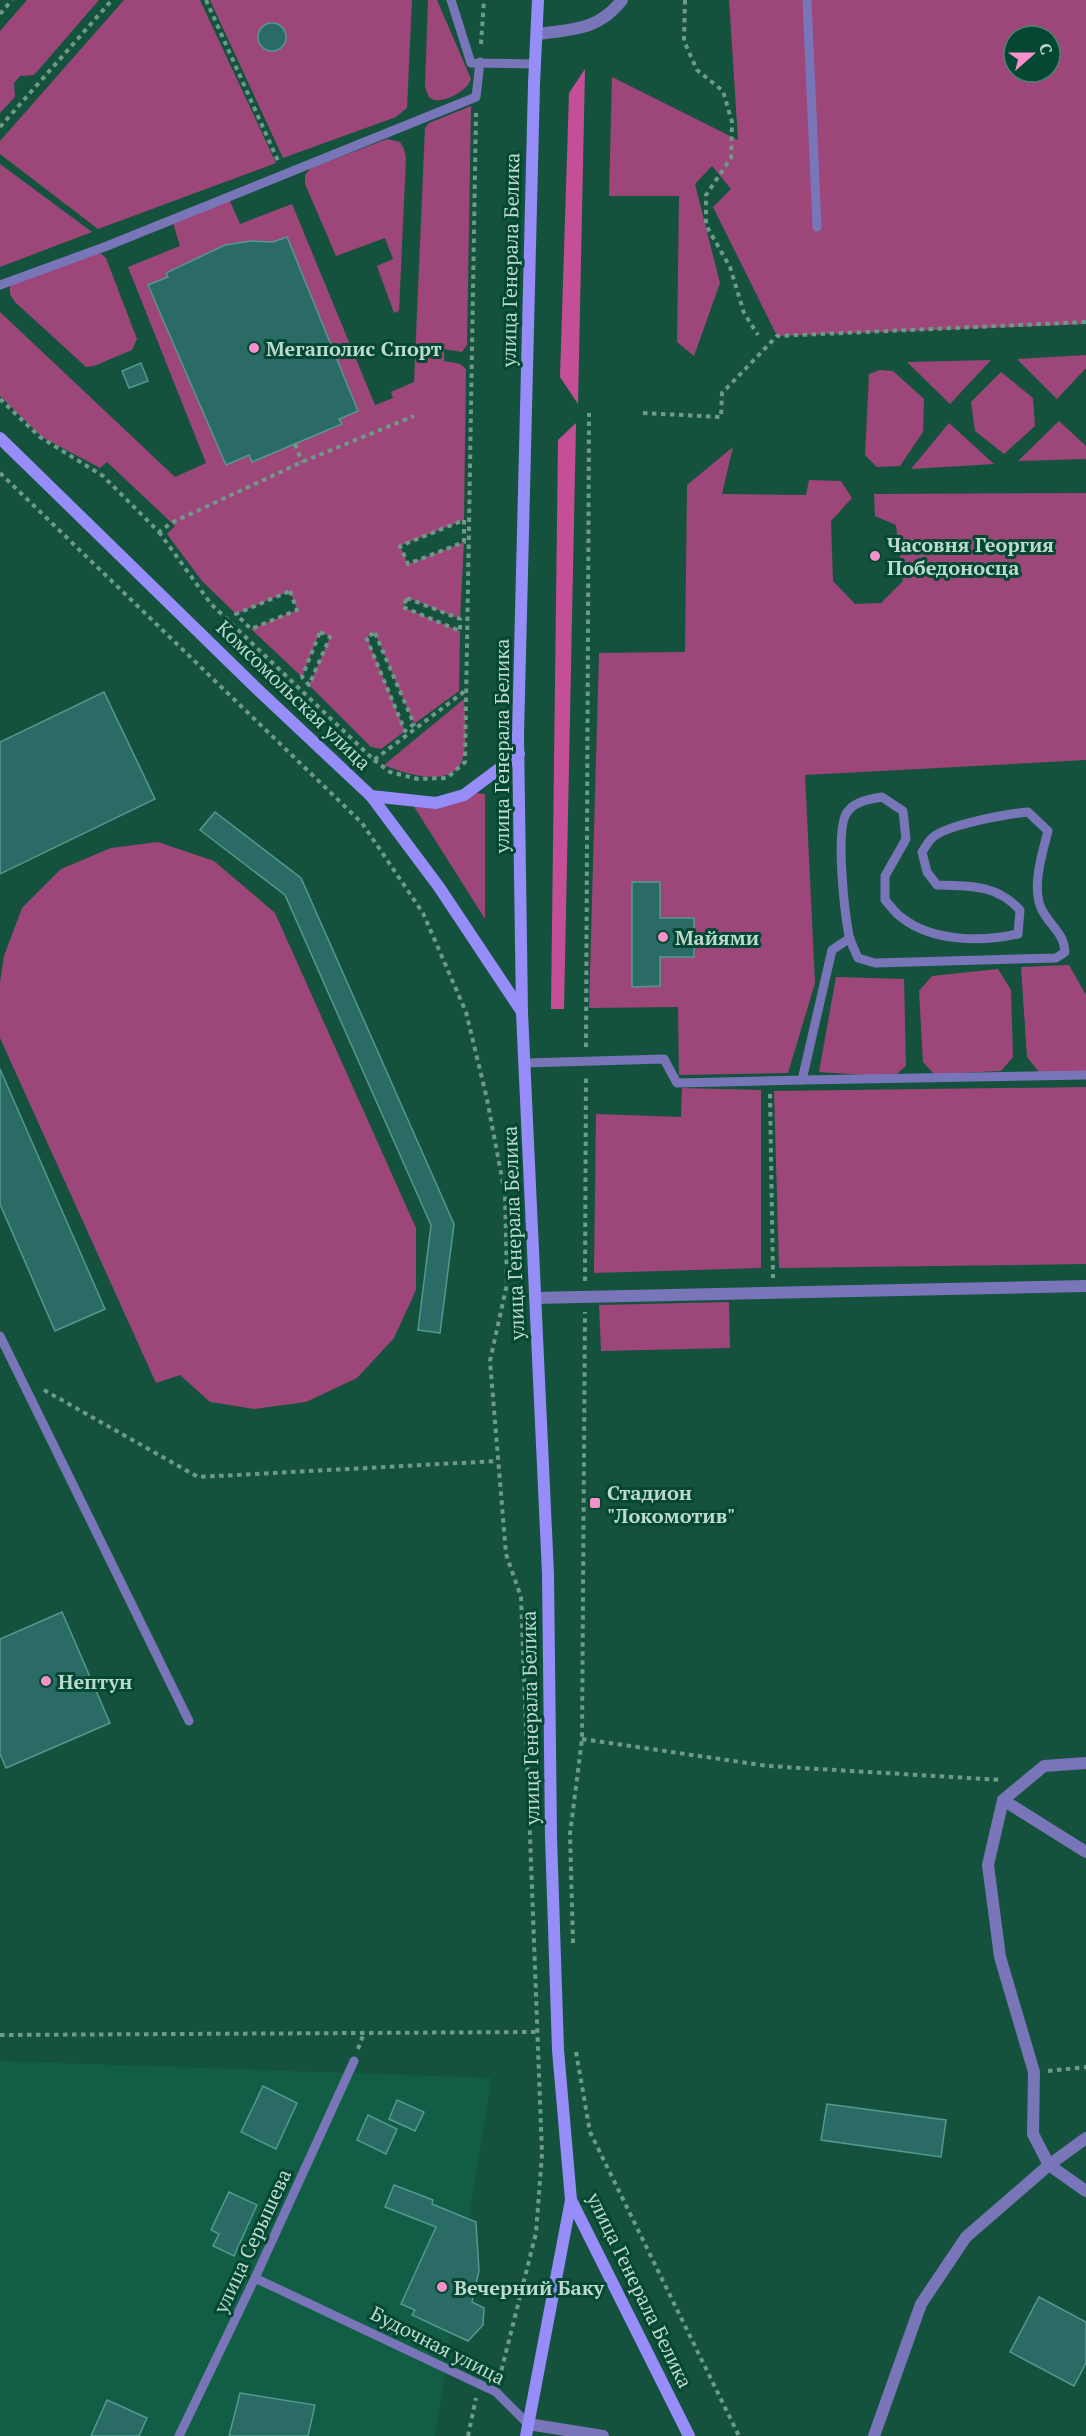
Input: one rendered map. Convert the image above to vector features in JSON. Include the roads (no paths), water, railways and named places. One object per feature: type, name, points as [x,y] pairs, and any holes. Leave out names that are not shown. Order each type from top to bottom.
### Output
[{"type":"main road","name":"улица Генерала Белика","points":[[538,0],[519,754],[522,1013],[548,1574],[551,1836],[558,2050],[572,2200],[689,2436]]},
{"type":"main road","name":"Комсомольская улица","points":[[0,438],[254,686],[371,796],[439,887],[522,1013]]},
{"type":"main road","points":[[371,796],[436,803],[464,795],[519,754]]},
{"type":"main road","points":[[527,2430],[572,2200]]},
{"type":"street","points":[[538,34],[591,26],[612,13],[622,0]]},
{"type":"street","points":[[535,1298],[1086,1286]]},
{"type":"street","points":[[1086,1763],[1044,1766],[1003,1800],[988,1865],[1000,1958],[1034,2072],[1033,2134],[1049,2165],[1086,2191]]},
{"type":"street","points":[[1003,1800],[1086,1852]]},
{"type":"street","points":[[874,2436],[921,2304],[966,2237],[1049,2165],[1086,2138]]},
{"type":"street","points":[[527,2430],[603,2436]]},
{"type":"lane","points":[[451,0],[471,63],[536,64]]},
{"type":"lane","points":[[807,0],[817,227]]},
{"type":"lane","points":[[0,285],[107,246],[476,97],[480,62]]},
{"type":"lane","points":[[882,797],[903,811],[906,839],[885,876],[885,900],[900,917],[924,930],[961,938],[996,938],[1018,934],[1020,910],[1009,898],[981,886],[937,885],[927,872],[922,852],[932,837],[1003,814],[1029,812],[1048,831],[1042,852],[1037,892],[1043,914],[1064,941],[1065,952],[1056,958],[875,963],[858,958],[850,938],[840,847],[841,826],[848,811],[864,800],[882,797]]},
{"type":"lane","points":[[802,1080],[832,950],[850,938]]},
{"type":"lane","points":[[526,1063],[664,1059],[676,1083],[1086,1076]]},
{"type":"lane","points":[[0,1336],[189,1721]]},
{"type":"lane","name":"улица Серышева","points":[[179,2436],[255,2278],[354,2061]]},
{"type":"lane","name":"Будочная улица","points":[[255,2278],[496,2392],[527,2430]]},
{"type":"place","name":"Мегаполис Спорт","points":[[254,348]]},
{"type":"place","name":"Часовня Георгия Победоносца","points":[[875,556]]},
{"type":"place","name":"Майями","points":[[663,937]]},
{"type":"place","name":"Стадион \"Локомотив\"","points":[[595,1503]]},
{"type":"place","name":"Нептун","points":[[46,1681]]},
{"type":"place","name":"Вечерний Баку","points":[[442,2287]]}]
